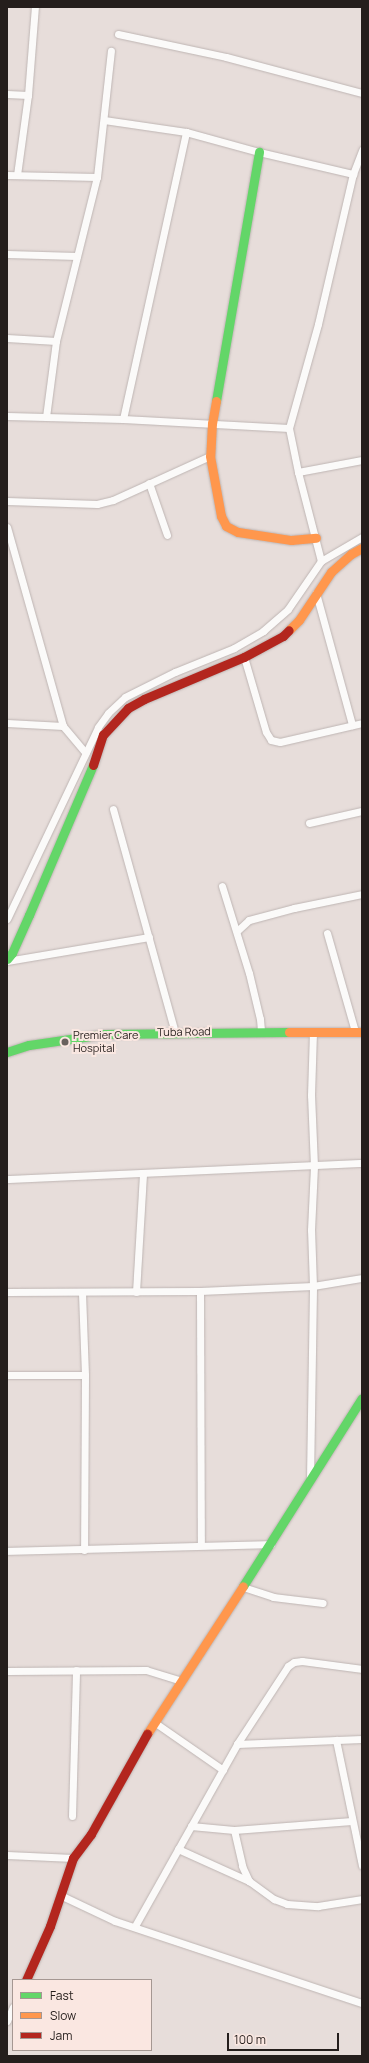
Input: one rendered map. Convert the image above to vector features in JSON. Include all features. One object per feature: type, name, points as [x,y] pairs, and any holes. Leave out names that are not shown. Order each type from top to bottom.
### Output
[{"type":"street","points":[[17,175],[28,95],[35,7]]},
{"type":"street","points":[[118,34],[219,56],[362,93]]},
{"type":"street","points":[[46,417],[56,341],[97,177],[111,51]]},
{"type":"street","points":[[7,94],[28,95]]},
{"type":"street","points":[[104,120],[186,132],[259,152],[354,174]]},
{"type":"street","points":[[124,419],[186,132]]},
{"type":"street","points":[[321,561],[298,472],[289,428],[318,324],[354,174],[362,150]]},
{"type":"street","points":[[259,152],[212,423],[210,456],[221,516],[226,526],[238,532],[291,540],[316,538]]},
{"type":"street","points":[[7,175],[97,177]]},
{"type":"street","points":[[7,254],[77,256]]},
{"type":"street","points":[[7,338],[56,341]]},
{"type":"street","points":[[7,416],[124,419],[289,428]]},
{"type":"street","points":[[7,501],[97,504],[113,500],[210,456]]},
{"type":"street","points":[[298,472],[362,460]]},
{"type":"street","points":[[149,483],[167,535]]},
{"type":"street","points":[[7,527],[63,726],[86,753]]},
{"type":"street","points":[[7,919],[98,727],[108,713],[125,697],[175,672],[234,648],[263,630],[288,609],[321,561],[362,538]]},
{"type":"street","points":[[7,960],[12,953],[29,915],[94,763],[103,735],[128,708],[133,705],[195,676],[244,657],[284,636],[299,620],[331,572],[351,554],[362,548]]},
{"type":"street","points":[[316,593],[352,724]]},
{"type":"street","points":[[244,657],[266,732],[271,740],[280,742],[352,724],[362,723]]},
{"type":"street","points":[[7,722],[63,726]]},
{"type":"street","points":[[112,809],[175,1032]]},
{"type":"street","points":[[309,822],[362,811]]},
{"type":"street","points":[[222,886],[237,931],[255,997],[261,1031]]},
{"type":"street","points":[[237,931],[249,920],[294,908],[362,894]]},
{"type":"street","points":[[327,933],[358,1032]]},
{"type":"street","points":[[7,960],[149,937]]},
{"type":"street","name":"Tuba Road","points":[[7,1052],[29,1045],[66,1038],[104,1034],[261,1031],[358,1032]]},
{"type":"street","points":[[310,1479],[313,1286],[311,1230],[314,1166],[312,1095],[313,1031]]},
{"type":"street","points":[[7,1179],[362,1163]]},
{"type":"street","points":[[136,1292],[143,1173]]},
{"type":"street","points":[[7,1292],[82,1293],[200,1291],[313,1286],[362,1278]]},
{"type":"street","points":[[200,1291],[201,1545]]},
{"type":"street","points":[[82,1293],[85,1375],[84,1550]]},
{"type":"street","points":[[7,1375],[85,1375]]},
{"type":"street","points":[[26,1979],[50,1926],[73,1858],[91,1834],[154,1722],[271,1544],[310,1479],[362,1398]]},
{"type":"street","points":[[7,1551],[271,1544]]},
{"type":"street","points":[[243,1587],[273,1597],[323,1603]]},
{"type":"street","points":[[135,1926],[237,1744],[288,1666],[294,1662],[302,1661],[362,1669]]},
{"type":"street","points":[[72,1816],[76,1670]]},
{"type":"street","points":[[7,1671],[146,1670],[181,1681]]},
{"type":"street","points":[[154,1722],[223,1770]]},
{"type":"street","points":[[237,1744],[362,1739]]},
{"type":"street","points":[[336,1740],[362,1865]]},
{"type":"street","points":[[191,1826],[234,1830],[352,1821]]},
{"type":"street","points":[[234,1830],[242,1866],[248,1881]]},
{"type":"street","points":[[178,1849],[248,1881],[274,1899],[286,1904],[318,1906],[362,1899]]},
{"type":"street","points":[[7,1855],[73,1858]]},
{"type":"street","points":[[60,1895],[100,1915],[362,2003]]},
{"type":"street","points":[[7,2019],[12,2009]]},
{"type":"traffic: fast","points":[[216,401],[259,152]]},
{"type":"traffic: fast","points":[[7,959],[12,953],[29,915],[93,765]]},
{"type":"traffic: fast","points":[[7,1052],[29,1045],[104,1034],[289,1032]]},
{"type":"traffic: fast","points":[[243,1586],[362,1398]]},
{"type":"traffic: slow","points":[[216,401],[212,423],[210,456],[221,516],[226,526],[238,532],[291,540],[316,538]]},
{"type":"traffic: slow","points":[[289,630],[299,620],[331,572],[351,554],[362,548]]},
{"type":"traffic: slow","points":[[289,1032],[362,1032]]},
{"type":"traffic: slow","points":[[147,1734],[243,1586]]},
{"type":"traffic: jam","points":[[93,765],[103,735],[128,708],[144,699],[244,657],[283,636],[289,630]]},
{"type":"traffic: jam","points":[[26,1979],[50,1926],[73,1858],[91,1834],[147,1734]]},
{"type":"place","name":"Premier Care Hospital","points":[[65,1042]]}]
